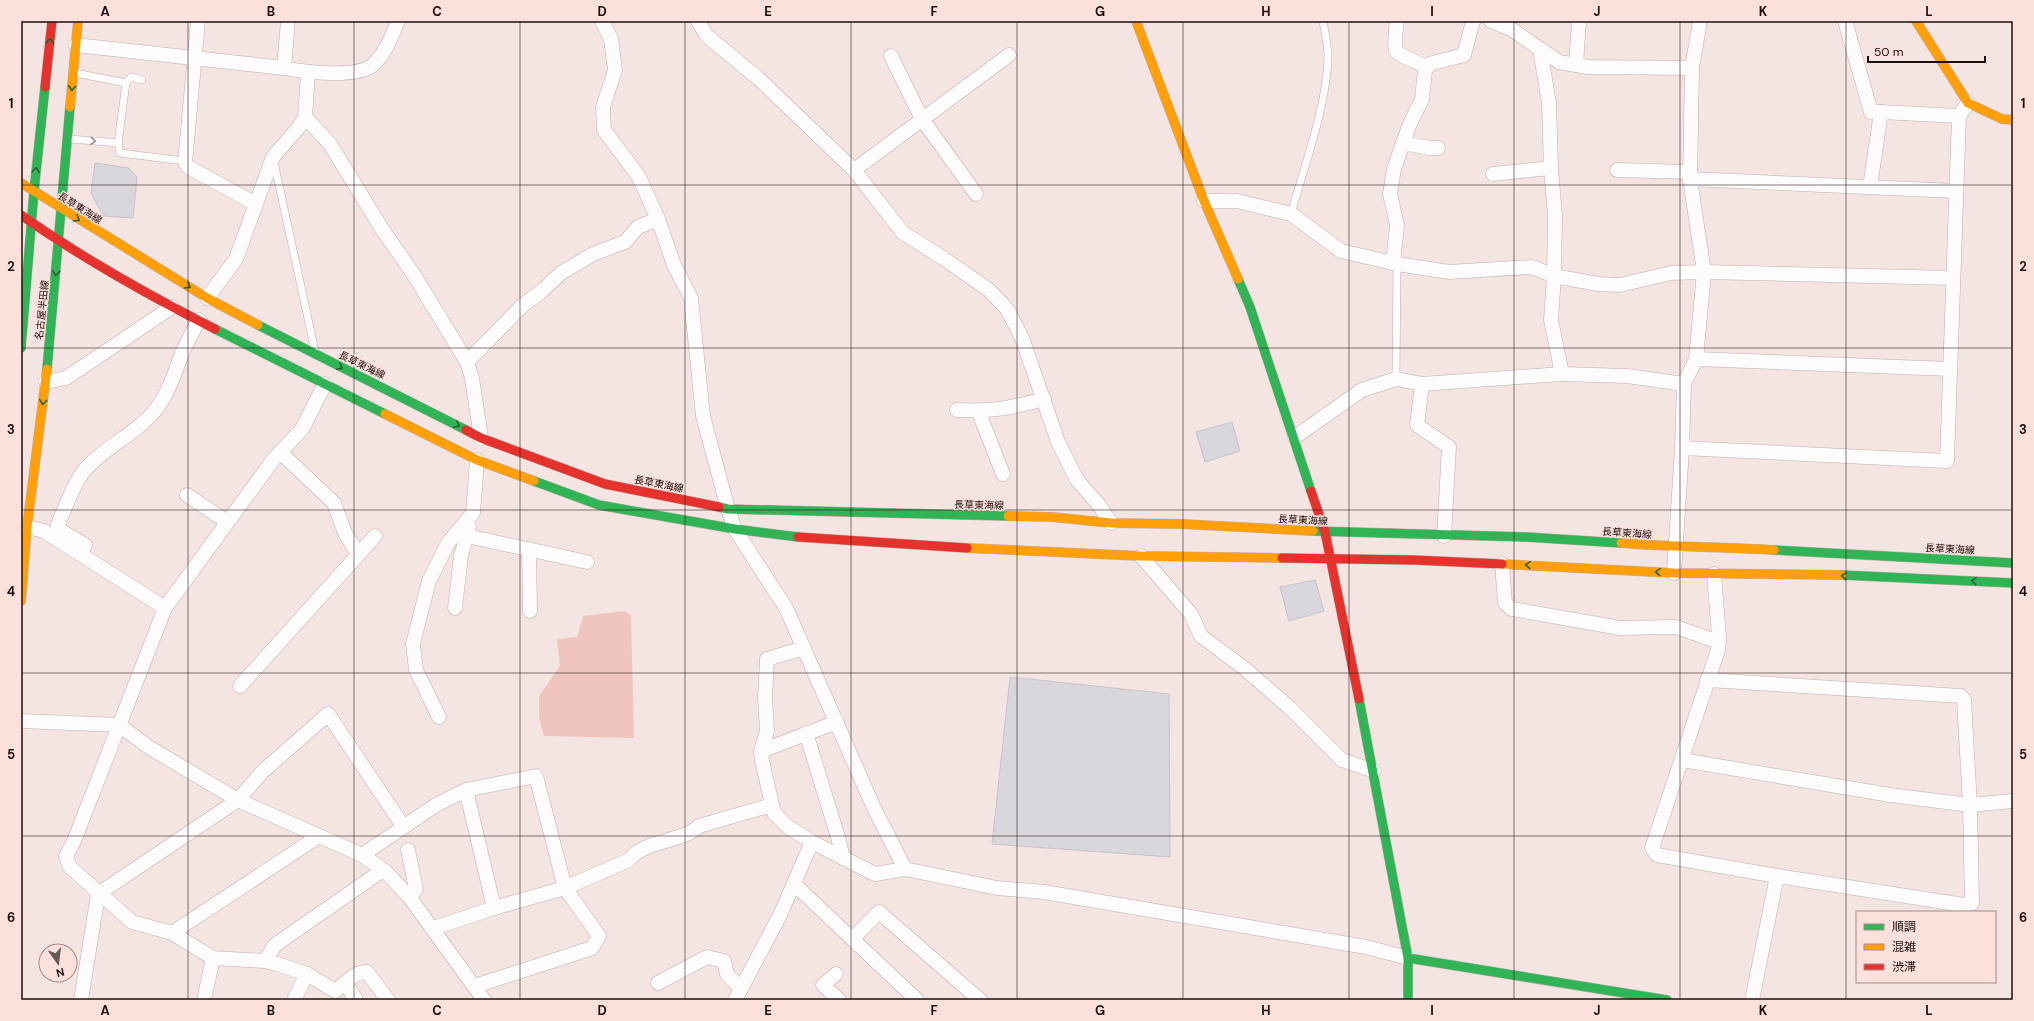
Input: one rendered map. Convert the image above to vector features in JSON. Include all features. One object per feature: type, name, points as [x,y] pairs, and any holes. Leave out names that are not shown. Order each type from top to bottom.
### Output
[{"type":"main road","name":"名古屋半田線","points":[[21,348],[34,191],[52,21]]},
{"type":"main road","name":"名古屋半田線","points":[[21,601],[27,527],[46,382],[78,21]]},
{"type":"main road","points":[[1136,21],[1204,201],[1250,307],[1295,437],[1325,532],[1374,771],[1408,958],[1408,1000]]},
{"type":"main road","points":[[1916,21],[1968,103],[2002,119],[2013,120]]},
{"type":"main road","name":"長草東海線","points":[[21,183],[61,210],[207,298],[481,438],[605,484],[728,509],[1052,517],[1111,523],[1182,524],[1325,532],[1526,537],[1674,547],[1710,546],[2013,563]]},
{"type":"main road","points":[[21,215],[59,242],[172,307],[325,384],[477,460],[599,505],[736,529],[814,539],[1141,556],[1330,558],[1502,564],[1674,573],[1879,576],[2013,583]]},
{"type":"main road","points":[[1408,958],[1667,1000]]},
{"type":"street","points":[[198,21],[185,162],[188,167],[256,204]]},
{"type":"street","points":[[284,68],[288,21]]},
{"type":"street","points":[[76,45],[284,68],[308,73],[357,71],[373,65],[387,47],[398,21]]},
{"type":"street","points":[[602,21],[611,39],[615,70],[604,107],[604,130],[639,177],[658,219],[674,265],[691,298],[703,416],[728,509],[736,529],[786,608],[874,808],[905,869]]},
{"type":"street","points":[[698,21],[708,36],[765,84],[854,170],[903,233],[943,258],[988,290],[1006,309],[1022,338],[1058,442],[1077,480],[1099,505],[1111,523]]},
{"type":"street","points":[[1397,21],[1396,50],[1400,54],[1420,62],[1427,68]]},
{"type":"street","points":[[1395,263],[1397,225],[1390,194],[1394,169],[1409,126],[1422,99],[1429,64],[1464,55],[1474,21]]},
{"type":"street","points":[[1491,21],[1513,25],[1540,49],[1559,62],[1588,67],[1692,68]]},
{"type":"street","points":[[1576,65],[1579,21]]},
{"type":"street","points":[[1674,573],[1674,547],[1682,448],[1684,384],[1696,359],[1704,272],[1690,175],[1692,68],[1700,21]]},
{"type":"street","points":[[1845,21],[1871,112],[1959,116]]},
{"type":"street","points":[[1540,49],[1549,103],[1551,168],[1556,216],[1554,276],[1550,320],[1562,374]]},
{"type":"street","points":[[854,170],[1008,55]]},
{"type":"street","points":[[891,56],[922,119],[976,194]]},
{"type":"street","points":[[207,298],[236,259],[273,157],[299,127],[305,117],[308,73]]},
{"type":"street","points":[[1682,448],[1947,461],[1955,191],[1959,116],[1968,103]]},
{"type":"street","points":[[1870,187],[1880,112]]},
{"type":"street","points":[[305,117],[330,144],[382,229],[414,274],[466,362],[472,378],[481,438]]},
{"type":"street","points":[[1403,143],[1438,148]]},
{"type":"street","points":[[1493,174],[1551,168]]},
{"type":"street","points":[[1617,170],[1870,187],[1955,191]]},
{"type":"street","points":[[1204,201],[1237,202],[1291,214],[1341,251],[1395,263],[1449,272],[1532,267],[1554,276],[1598,284],[1620,285],[1671,274],[1704,272],[1953,278]]},
{"type":"street","points":[[466,362],[523,305],[542,291],[560,273],[593,254],[625,242],[638,227],[658,219]]},
{"type":"street","points":[[46,382],[66,378],[172,307]]},
{"type":"street","points":[[80,554],[85,545],[58,529],[72,491],[84,472],[111,447],[147,419],[157,408],[166,394],[183,351],[199,320]]},
{"type":"street","points":[[1696,359],[1949,369]]},
{"type":"street","points":[[1295,437],[1362,390],[1396,379],[1422,384],[1562,374],[1627,376],[1684,384]]},
{"type":"street","points":[[325,384],[302,429],[280,452],[165,608],[74,841],[66,856],[70,867],[98,894],[132,922],[172,933],[213,958],[265,961],[307,974],[335,991],[346,984],[355,975],[362,971],[368,972],[388,1000]]},
{"type":"street","points":[[1422,384],[1417,425],[1450,447],[1444,536]]},
{"type":"street","points":[[957,410],[983,412],[1044,399]]},
{"type":"street","points":[[983,412],[981,418],[1003,474]]},
{"type":"street","points":[[280,452],[334,503],[345,533],[358,554]]},
{"type":"street","points":[[455,608],[461,556],[473,513],[477,460]]},
{"type":"street","points":[[187,495],[227,522]]},
{"type":"street","points":[[439,717],[416,670],[413,644],[429,581],[448,543],[473,513]]},
{"type":"street","points":[[27,527],[44,531],[165,608]]},
{"type":"street","points":[[240,686],[375,536]]},
{"type":"street","points":[[467,536],[587,562]]},
{"type":"street","points":[[529,549],[530,611]]},
{"type":"street","points":[[1141,556],[1191,614],[1201,636],[1244,668],[1290,709],[1342,760],[1374,771]]},
{"type":"street","points":[[1502,564],[1505,603],[1512,609],[1620,628],[1676,627],[1719,642]]},
{"type":"street","points":[[1707,680],[1961,696],[1964,700],[1970,805],[1972,903],[1964,905],[1777,876],[1657,855],[1652,848],[1682,760],[1707,680],[1719,642],[1714,574]]},
{"type":"street","points":[[804,648],[767,660],[765,698],[767,731],[761,750],[774,813],[788,828],[843,858],[875,874],[905,869],[997,888],[1044,892],[1366,947],[1408,958]]},
{"type":"street","points":[[81,1000],[98,894],[238,800],[262,772],[328,714],[403,826]]},
{"type":"street","points":[[21,721],[119,725],[150,748],[238,800],[362,856],[383,870],[410,898],[434,928],[484,1000]]},
{"type":"street","points":[[761,750],[837,722]]},
{"type":"street","points":[[806,733],[843,858]]},
{"type":"street","points":[[1682,760],[1890,795],[1970,805],[2013,801]]},
{"type":"street","points":[[362,856],[403,826],[436,805],[466,790],[536,776],[565,888],[599,936],[592,948],[475,986]]},
{"type":"street","points":[[466,790],[494,908]]},
{"type":"street","points":[[434,928],[494,908],[565,888],[629,860],[635,853],[668,839],[695,831],[699,826],[772,804]]},
{"type":"street","points":[[172,933],[318,836]]},
{"type":"street","points":[[738,995],[780,916],[812,842]]},
{"type":"street","points":[[408,850],[416,889],[410,898]]},
{"type":"street","points":[[265,961],[275,944],[383,870]]},
{"type":"street","points":[[1752,1000],[1777,876]]},
{"type":"street","points":[[794,884],[917,1000]]},
{"type":"street","points":[[853,938],[878,912],[980,1000]]},
{"type":"street","points":[[658,983],[707,957],[724,961],[727,974],[738,995]]},
{"type":"street","points":[[204,1000],[213,958]]},
{"type":"street","points":[[294,1000],[307,974]]},
{"type":"street","points":[[836,974],[823,985],[839,1000]]},
{"type":"street","points":[[346,984],[356,1000]]},
{"type":"lane","points":[[1291,214],[1318,116],[1328,68],[1324,21]]},
{"type":"lane","points":[[73,72],[126,83]]},
{"type":"lane","points":[[142,80],[131,77],[126,83],[118,143],[120,153],[176,160]]},
{"type":"lane","points":[[67,139],[118,143]]},
{"type":"lane","points":[[273,157],[316,355]]},
{"type":"lane","points":[[1395,263],[1396,379]]},
{"type":"shaded area","points":[[625,611],[631,615],[634,738],[544,736],[539,718],[539,696],[560,666],[557,639],[577,637],[583,616]]},
{"type":"building","points":[[95,163],[129,168],[137,177],[133,218],[103,216],[91,193]]},
{"type":"building","points":[[1232,422],[1240,451],[1205,462],[1196,432]]},
{"type":"building","points":[[1315,580],[1324,611],[1289,621],[1280,587]]},
{"type":"building","points":[[1010,677],[1169,694],[1170,857],[992,844]]},
{"type":"traffic: fast","points":[[21,348],[34,191],[45,87]]},
{"type":"traffic: fast","points":[[47,369],[70,107]]},
{"type":"traffic: fast","points":[[1238,279],[1250,307],[1311,491]]},
{"type":"traffic: fast","points":[[258,325],[466,430]]},
{"type":"traffic: fast","points":[[215,329],[385,414]]},
{"type":"traffic: fast","points":[[534,481],[599,505],[735,529],[798,537]]},
{"type":"traffic: fast","points":[[719,507],[728,509],[1008,516]]},
{"type":"traffic: fast","points":[[1313,531],[1526,537],[1621,543]]},
{"type":"traffic: fast","points":[[1774,550],[2013,563]]},
{"type":"traffic: fast","points":[[1842,575],[2013,583]]},
{"type":"traffic: fast","points":[[1359,699],[1408,958],[1408,1000]]},
{"type":"traffic: fast","points":[[1408,958],[1667,1000]]},
{"type":"traffic: slow","points":[[70,107],[78,21]]},
{"type":"traffic: slow","points":[[1136,21],[1204,201],[1238,279]]},
{"type":"traffic: slow","points":[[1916,21],[1968,103],[2002,119],[2013,120]]},
{"type":"traffic: slow","points":[[21,183],[207,298],[258,325]]},
{"type":"traffic: slow","points":[[21,601],[27,527],[47,369]]},
{"type":"traffic: slow","points":[[385,414],[477,460],[534,481]]},
{"type":"traffic: slow","points":[[1008,516],[1052,517],[1111,523],[1182,524],[1313,531]]},
{"type":"traffic: slow","points":[[1621,543],[1774,550]]},
{"type":"traffic: slow","points":[[967,548],[1141,556],[1282,558]]},
{"type":"traffic: slow","points":[[1502,564],[1674,573],[1842,575]]},
{"type":"traffic: jam","points":[[45,87],[52,21]]},
{"type":"traffic: jam","points":[[21,215],[44,231],[116,275],[215,329]]},
{"type":"traffic: jam","points":[[466,430],[481,438],[605,484],[719,507]]},
{"type":"traffic: jam","points":[[1311,491],[1325,532],[1359,699]]},
{"type":"traffic: jam","points":[[798,537],[967,548]]},
{"type":"traffic: jam","points":[[1282,558],[1414,560],[1502,564]]}]
